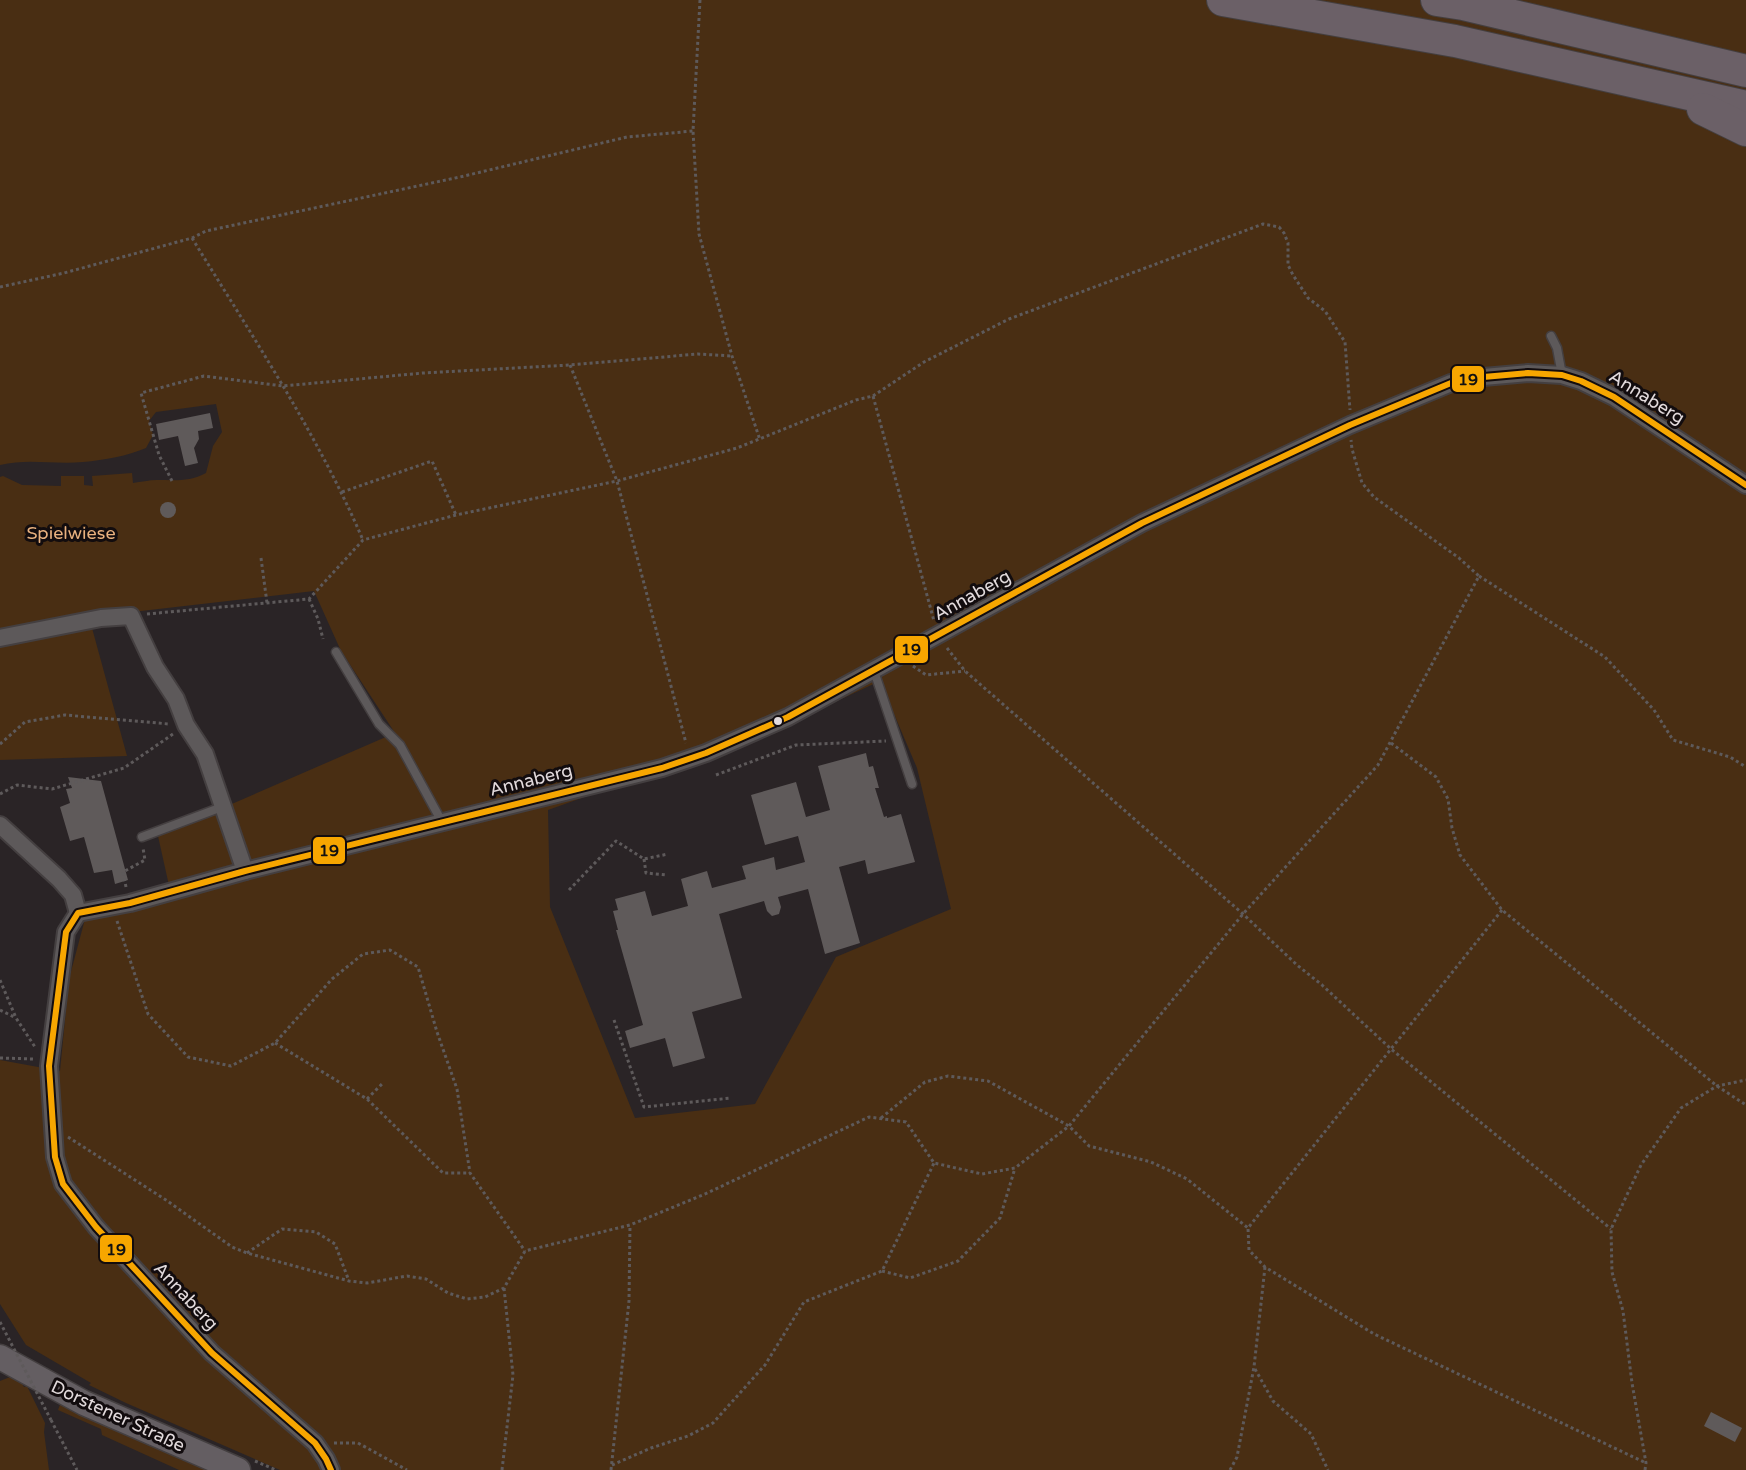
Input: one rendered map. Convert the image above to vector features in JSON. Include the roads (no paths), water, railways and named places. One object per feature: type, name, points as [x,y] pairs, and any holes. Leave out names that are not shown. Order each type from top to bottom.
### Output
[{"type":"highway","points":[[1223,0],[1455,41],[1746,107]]},
{"type":"highway","points":[[1437,0],[1463,4],[1746,71]]},
{"type":"highway","points":[[1550,63],[1687,104],[1746,130]]},
{"type":"main road","name":"Dorstener Straße","points":[[0,1358],[84,1402],[238,1470]]},
{"type":"street","name":"Annaberg","points":[[331,1470],[327,1459],[315,1443],[212,1353],[78,1206],[63,1184],[55,1157],[46,1063],[66,932],[78,913],[122,905],[245,871],[662,768],[706,753],[789,717],[1142,523],[1350,425],[1451,383],[1472,378],[1528,373],[1562,375],[1581,381],[1614,396],[1746,485]]},
{"type":"street","points":[[0,638],[101,618],[131,616],[155,667],[176,699],[186,725],[205,754],[245,871]]},
{"type":"street","points":[[0,825],[59,879],[72,895],[78,913]]},
{"type":"lane","points":[[1551,336],[1557,348],[1562,375]]},
{"type":"lane","points":[[336,652],[379,724],[400,745],[442,822]]},
{"type":"lane","points":[[874,671],[912,784]]},
{"type":"lane","points":[[142,837],[222,807]]},
{"type":"park label","name":"Spielwiese","points":[[71,533]]}]
